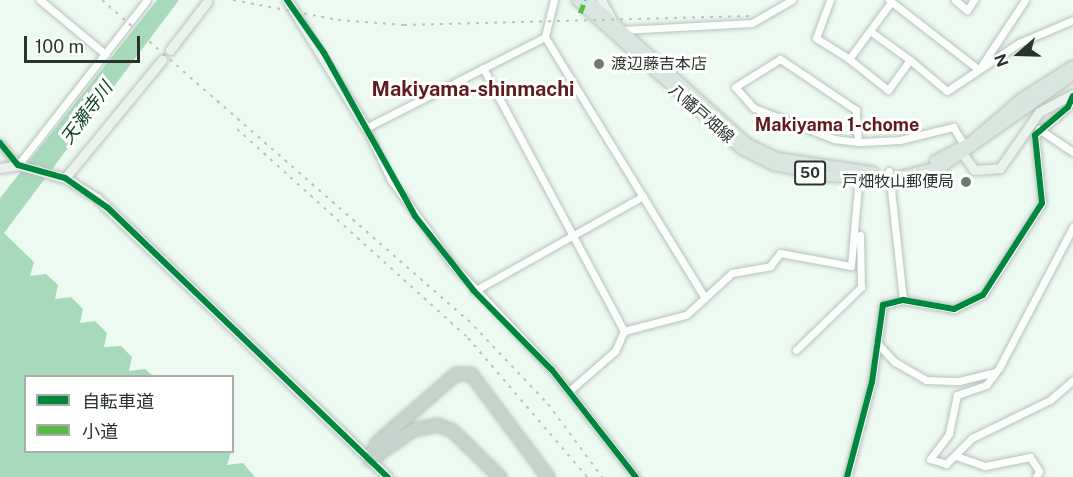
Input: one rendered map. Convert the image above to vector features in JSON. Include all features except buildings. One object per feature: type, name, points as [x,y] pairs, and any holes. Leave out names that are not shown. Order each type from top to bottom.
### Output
[{"type":"highway","points":[[370,460],[377,443],[456,374],[471,374],[548,477]]},
{"type":"highway","points":[[370,460],[413,430],[438,425],[453,431],[500,477]]},
{"type":"main road","name":"八幡戸畑線","points":[[577,0],[742,149],[774,165],[859,176],[889,175],[912,169],[963,151],[1073,75]]},
{"type":"main road","name":"八幡戸畑線","points":[[588,0],[748,144],[777,158],[859,176]]},
{"type":"main road","name":"八幡戸畑線","points":[[963,151],[1021,99],[1073,66]]},
{"type":"street","points":[[40,0],[105,54]]},
{"type":"street","points":[[18,165],[147,0]]},
{"type":"street","points":[[287,0],[366,128],[391,180],[474,291],[569,391],[636,477]]},
{"type":"street","points":[[554,0],[545,37],[705,298]]},
{"type":"street","points":[[601,0],[619,30],[752,23],[792,0]]},
{"type":"street","points":[[830,0],[816,38],[849,59],[888,90],[910,60]]},
{"type":"street","points":[[955,0],[967,10],[974,0]]},
{"type":"street","points":[[978,69],[1025,0]]},
{"type":"street","points":[[849,59],[890,1],[978,69]]},
{"type":"street","points":[[170,50],[207,2]]},
{"type":"street","points":[[870,31],[947,90],[1019,43],[1073,20]]},
{"type":"street","points":[[366,128],[545,37]]},
{"type":"street","points":[[858,142],[856,110],[780,59],[735,87],[754,108],[834,138],[858,142],[900,140],[953,127],[974,170],[1000,168],[1040,112],[1073,95]]},
{"type":"street","points":[[64,178],[162,60]]},
{"type":"street","points":[[483,68],[624,331]]},
{"type":"street","points":[[1039,129],[1068,107],[1073,95]]},
{"type":"street","points":[[1039,129],[1073,152]]},
{"type":"street","points":[[847,477],[877,343],[883,305],[903,300],[954,309],[982,295],[999,275],[1042,203],[1039,129]]},
{"type":"street","points":[[0,143],[18,165]]},
{"type":"street","points":[[0,168],[18,165],[64,178],[108,208],[388,477]]},
{"type":"street","points":[[889,175],[903,300]]},
{"type":"street","points":[[624,331],[686,315],[732,273],[770,266],[780,253],[851,266],[858,230],[859,176]]},
{"type":"street","points":[[474,291],[643,196]]},
{"type":"street","points":[[1073,227],[995,372],[986,385],[957,395],[949,434],[930,459],[940,465],[956,456],[972,438],[1050,400],[1073,380]]},
{"type":"street","points":[[796,350],[861,287],[864,251],[858,230]]},
{"type":"street","points":[[569,391],[615,351],[624,331]]},
{"type":"street","points":[[877,343],[895,362],[926,380],[959,381],[995,372]]},
{"type":"street","points":[[956,456],[985,466],[1030,457],[1036,477]]},
{"type":"water","name":"天瀬寺川","points":[[157,0],[179,0],[4,233],[34,262],[30,276],[46,274],[58,285],[55,299],[71,297],[83,309],[80,323],[95,321],[107,333],[104,347],[121,346],[132,357],[129,371],[145,369],[152,375],[24,375],[24,453],[231,453],[227,465],[243,463],[255,477],[0,477],[0,198]]},
{"type":"railway","points":[[102,0],[468,320],[548,404],[602,477]]},
{"type":"railway","points":[[233,0],[338,20],[404,25],[751,16]]},
{"type":"railway","points":[[237,129],[468,338],[587,477]]},
{"type":"marked path","points":[[580,13],[585,0]]},
{"type":"cycle path","points":[[287,0],[324,53],[415,216],[474,291],[552,370],[636,477]]},
{"type":"cycle path","points":[[847,477],[872,382],[883,305],[903,300],[954,309],[983,295],[1042,203],[1035,135],[1068,107],[1073,96]]},
{"type":"cycle path","points":[[0,143],[18,165],[65,178],[108,208],[388,477]]},
{"type":"place","name":"渡辺藤吉本店","points":[[599,64]]},
{"type":"place","name":"戸畑牧山郵便局","points":[[966,182]]},
{"type":"district","name":"Makiyama-shinmachi","points":[[473,89]]},
{"type":"district","name":"Makiyama 1-chome","points":[[837,125]]}]
